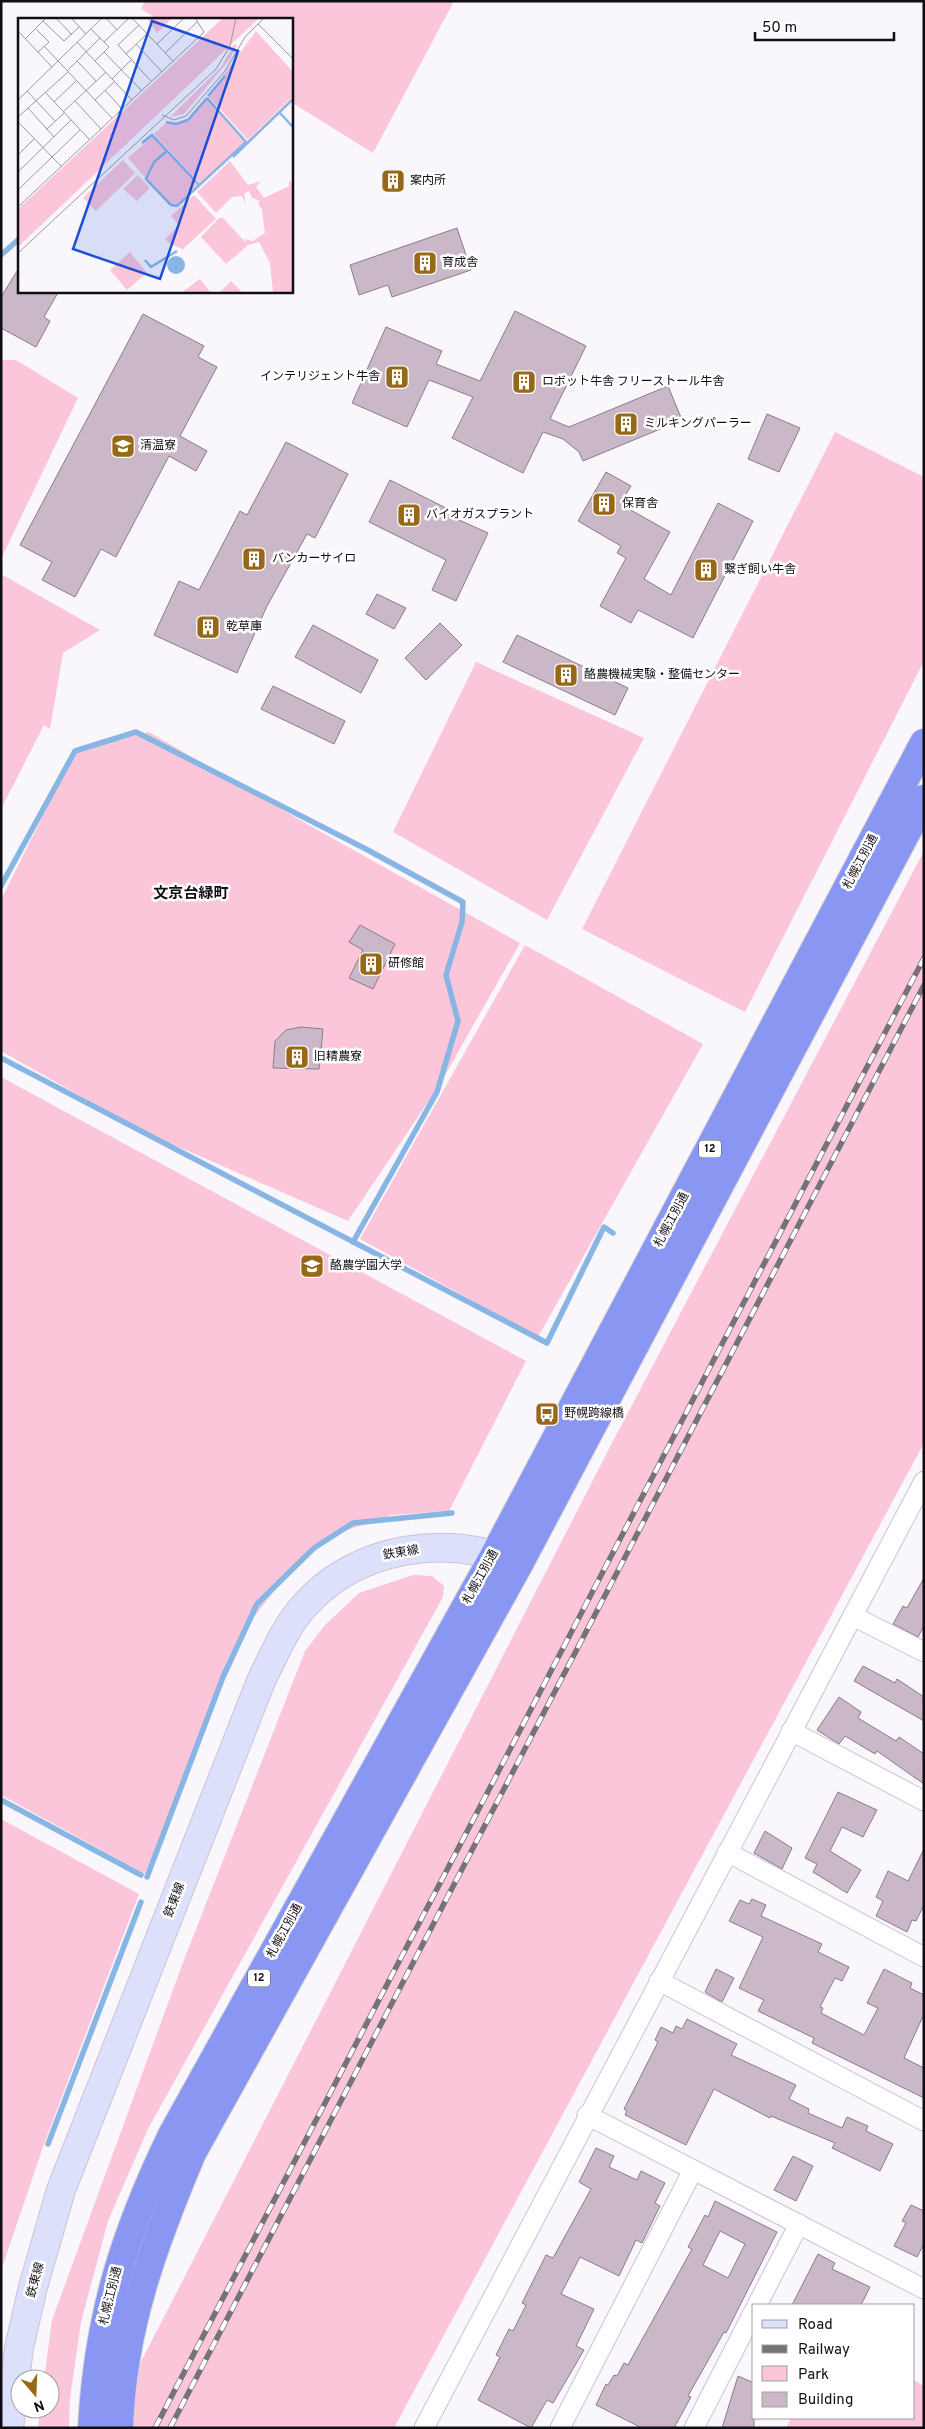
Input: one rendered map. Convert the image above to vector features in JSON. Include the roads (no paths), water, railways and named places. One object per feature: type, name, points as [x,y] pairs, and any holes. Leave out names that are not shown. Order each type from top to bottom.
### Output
[{"type":"highway","name":"札幌江別通","points":[[92,2428],[98,2355],[106,2312],[116,2274],[151,2178],[172,2135],[507,1559],[924,743]]},
{"type":"highway","name":"札幌江別通","points":[[119,2428],[120,2396],[135,2308],[166,2214],[192,2153],[507,1559],[924,799]]},
{"type":"street","points":[[424,2428],[587,2115],[791,1731],[922,1490]]},
{"type":"street","name":"鉄東線","points":[[9,2428],[19,2348],[33,2287],[61,2190],[261,1681],[285,1632],[304,1606],[326,1584],[381,1555],[416,1549],[451,1548],[507,1559]]},
{"type":"street","points":[[853,1616],[924,1652]]},
{"type":"street","points":[[791,1731],[924,1801]]},
{"type":"street","points":[[727,1852],[924,1957]]},
{"type":"street","points":[[659,1981],[924,2121]]},
{"type":"street","points":[[587,2115],[924,2288]]},
{"type":"street","points":[[560,2428],[693,2170]]},
{"type":"street","points":[[758,2304],[799,2224]]},
{"type":"street","points":[[694,2428],[752,2316]]},
{"type":"waterway","points":[[1,255],[18,240]]},
{"type":"waterway","points":[[1,886],[75,751],[136,732],[364,848],[463,902],[462,922],[446,975],[458,1021],[437,1092],[353,1242]]},
{"type":"waterway","points":[[1,1058],[547,1343],[604,1227],[613,1233]]},
{"type":"waterway","points":[[147,1877],[223,1677],[257,1604],[314,1548],[353,1523],[452,1513]]},
{"type":"waterway","points":[[1,1800],[141,1875]]},
{"type":"waterway","points":[[48,2144],[141,1902]]},
{"type":"railway","points":[[155,2428],[924,958]]},
{"type":"railway","points":[[170,2428],[924,985]]},
{"type":"place","name":"案内所","points":[[393,181]]},
{"type":"place","name":"育成舎","points":[[425,263]]},
{"type":"place","name":"インテリジェント牛舎","points":[[397,377]]},
{"type":"place","name":"ロボット牛舎 フリーストール牛舎","points":[[524,382]]},
{"type":"place","name":"ミルキングパーラー","points":[[626,424]]},
{"type":"place","name":"清温寮","points":[[123,446]]},
{"type":"place","name":"保育舎","points":[[604,504]]},
{"type":"place","name":"バイオガスプラント","points":[[409,515]]},
{"type":"place","name":"バンカーサイロ","points":[[254,559]]},
{"type":"place","name":"繋ぎ飼い牛舎","points":[[706,570]]},
{"type":"place","name":"乾草庫","points":[[208,627]]},
{"type":"place","name":"酪農機械実験・整備センター","points":[[566,675]]},
{"type":"place","name":"研修館","points":[[371,964]]},
{"type":"place","name":"旧精農寮","points":[[297,1057]]},
{"type":"place","name":"酪農学園大学","points":[[312,1266]]},
{"type":"place","name":"野幌跨線橋","points":[[547,1414]]},
{"type":"district","name":"文京台緑町","points":[[191,894]]}]
